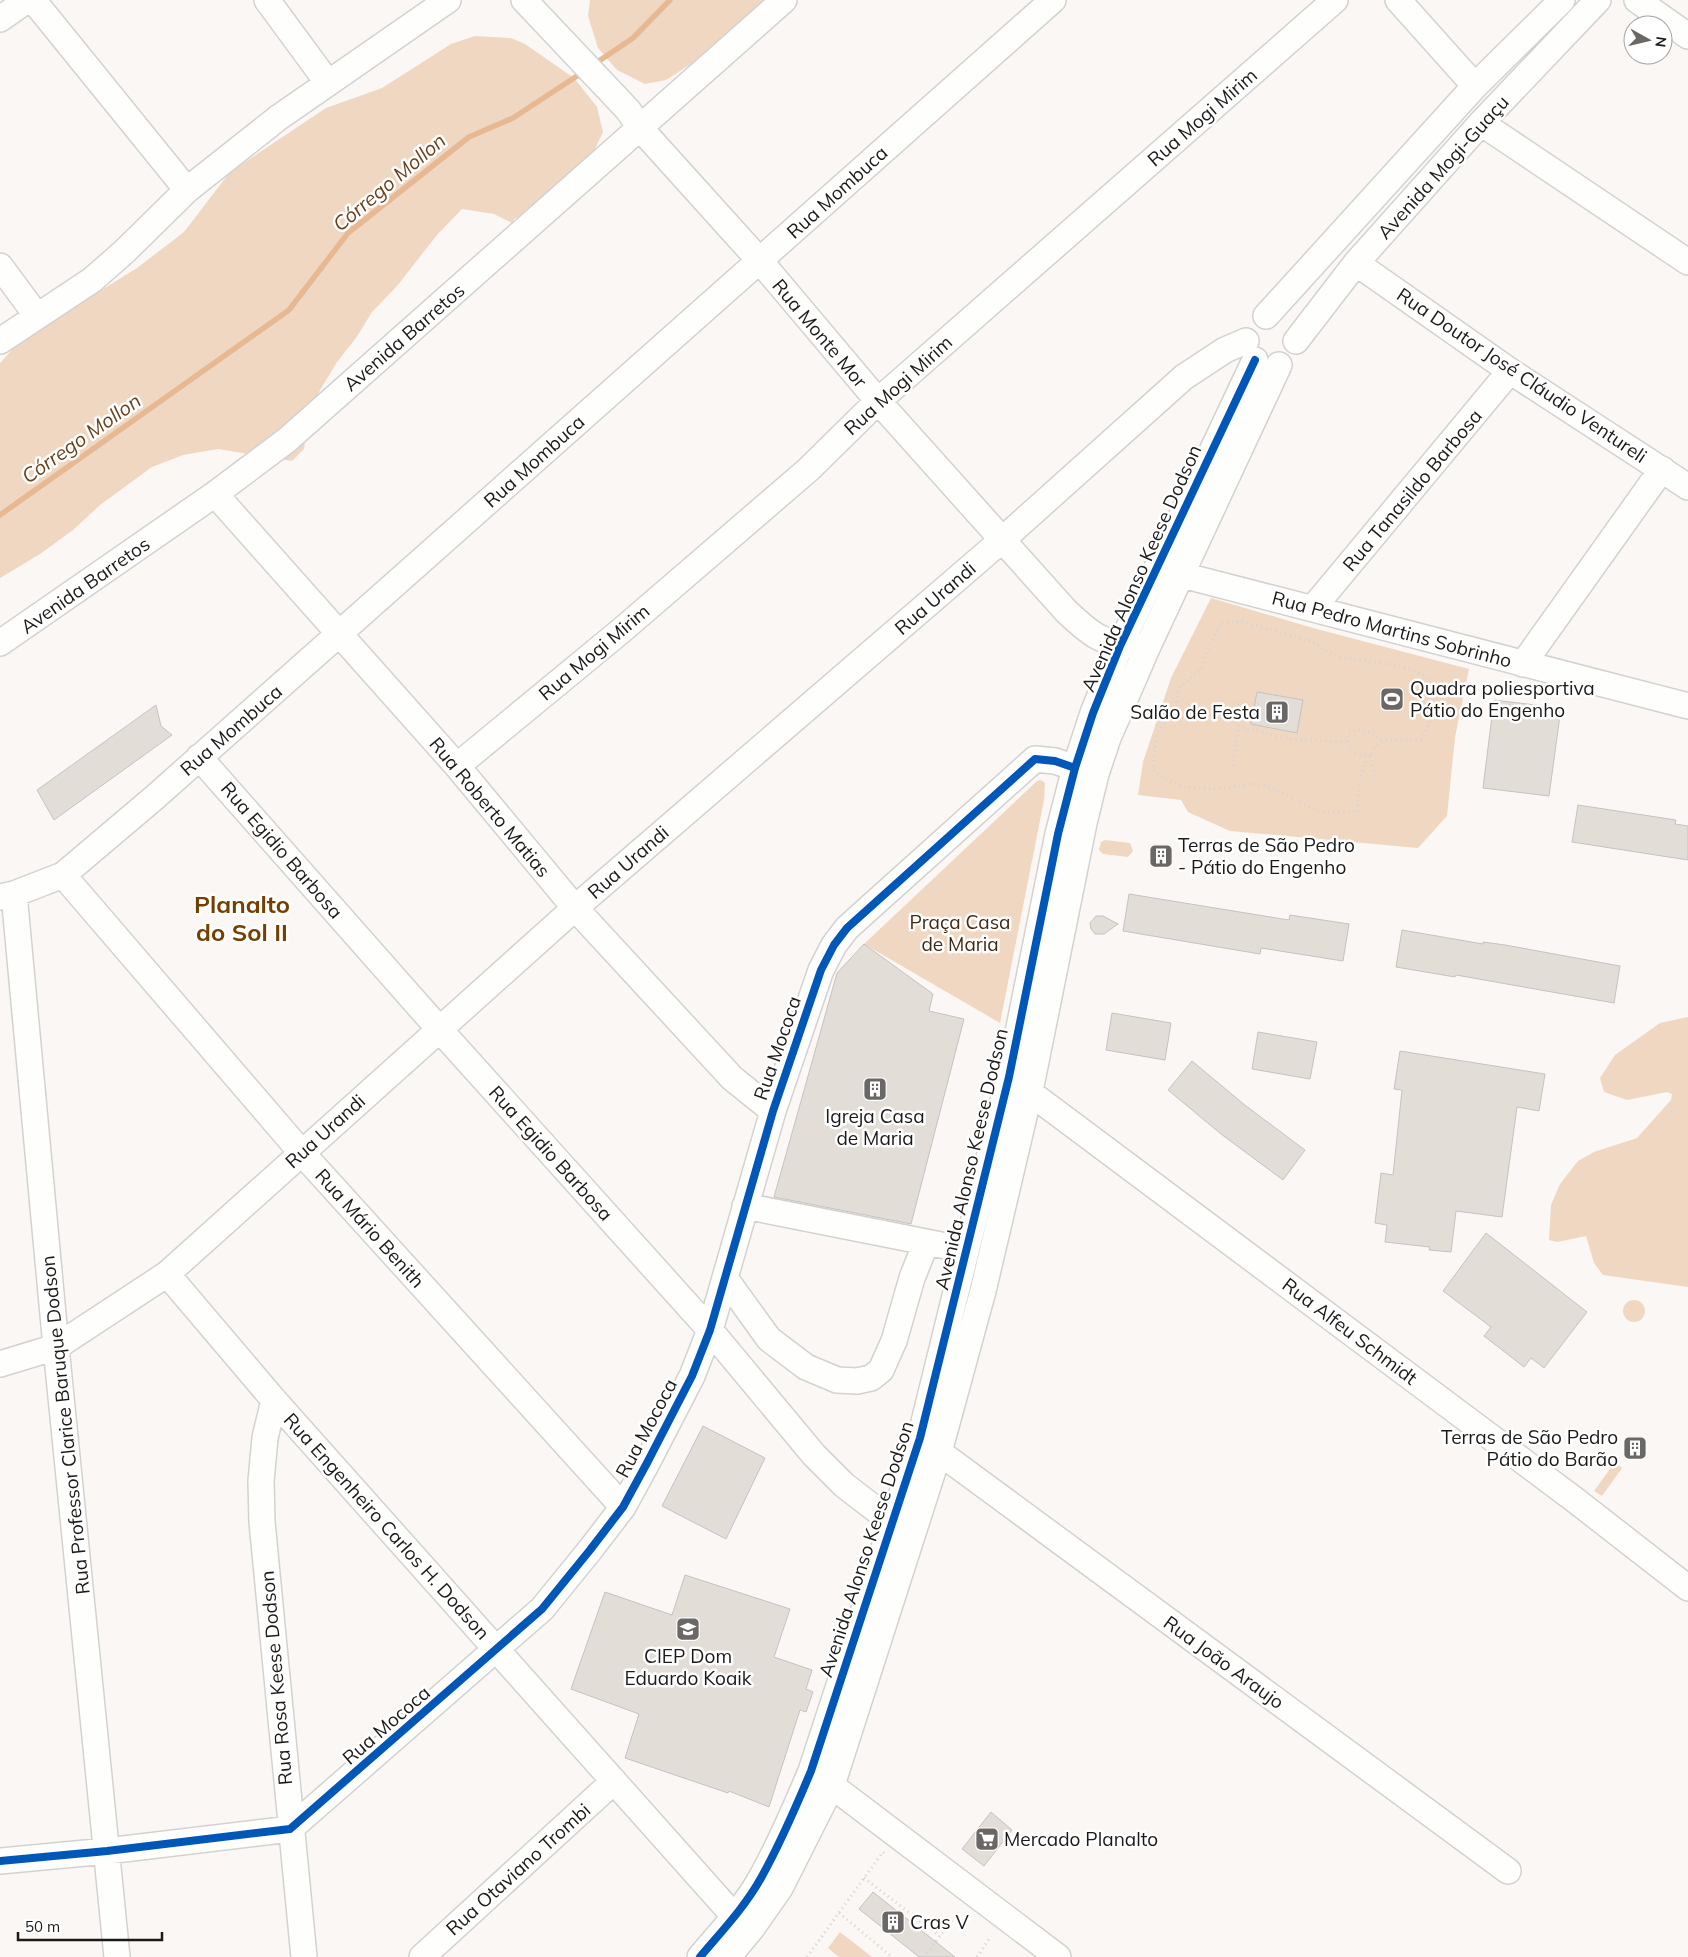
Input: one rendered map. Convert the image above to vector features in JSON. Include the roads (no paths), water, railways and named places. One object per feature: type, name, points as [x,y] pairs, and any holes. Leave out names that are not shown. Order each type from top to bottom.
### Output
[{"type":"street","points":[[0,19],[27,0]]},
{"type":"street","points":[[33,0],[187,190]]},
{"type":"street","points":[[267,0],[328,83]]},
{"type":"street","points":[[0,341],[92,280],[125,251],[187,190],[278,118],[448,0]]},
{"type":"street","name":"Avenida Barretos","points":[[0,643],[215,494],[287,440],[634,119],[784,0]]},
{"type":"street","name":"Rua Mombuca","points":[[7,895],[63,876],[339,635],[1053,0]]},
{"type":"street","name":"Rua Mogi Mirim","points":[[457,766],[622,630],[802,475],[878,402],[1335,0]]},
{"type":"street","points":[[1398,0],[1475,86]]},
{"type":"street","name":"Avenida Mogi-Guaçu","points":[[1266,316],[1475,86],[1562,0]]},
{"type":"street","name":"Avenida Mogi-Guaçu","points":[[1296,341],[1356,263],[1480,123],[1598,0]]},
{"type":"street","points":[[1637,0],[1688,36]]},
{"type":"street","name":"Rua Monte Mor","points":[[527,3],[634,119],[760,261],[878,402],[1083,628],[1098,638],[1120,646]]},
{"type":"street","points":[[1480,123],[1688,262]]},
{"type":"street","name":"Rua Doutor José Cláudio Ventureli","points":[[1356,263],[1510,371],[1688,487]]},
{"type":"street","points":[[0,266],[37,316]]},
{"type":"street","points":[[1266,316],[1275,316],[1290,324],[1296,341],[1291,356],[1279,365],[1270,366],[1262,364],[1250,350],[1252,325],[1258,319],[1266,316]]},
{"type":"street","name":"Rua Urandi","points":[[0,1364],[56,1347],[167,1274],[575,908],[1002,540],[1184,377],[1225,350],[1250,350]]},
{"type":"street","name":"Avenida Alonso Keese Dodson","points":[[700,1957],[743,1922],[780,1888],[832,1785],[913,1538],[966,1250],[1009,1077],[1058,834],[1075,768],[1093,713],[1120,646],[1250,350]]},
{"type":"street","name":"Avenida Alonso Keese Dodson","points":[[728,1957],[760,1880],[794,1812],[811,1771],[893,1523],[929,1445],[983,1291],[1030,1092],[1084,823],[1096,774],[1112,729],[1148,646],[1279,365]]},
{"type":"street","name":"Rua Tanasildo Barbosa","points":[[1313,608],[1510,371]]},
{"type":"street","points":[[1523,664],[1662,469]]},
{"type":"street","name":"Rua Roberto Matias","points":[[215,494],[457,766],[575,908],[732,1078],[773,1111]]},
{"type":"street","name":"Rua Pedro Martins Sobrinho","points":[[1182,575],[1688,706]]},
{"type":"street","points":[[1120,646],[1148,646]]},
{"type":"street","name":"Rua Egidio Barbosa","points":[[199,757],[440,1030],[710,1330],[814,1455],[844,1485],[913,1538]]},
{"type":"street","name":"Rua Mococa","points":[[290,1829],[542,1609],[623,1507],[648,1463],[692,1376],[710,1330],[773,1111],[821,970],[834,945],[847,928],[1035,759],[1055,761],[1075,768]]},
{"type":"street","name":"Rua Mário Benith","points":[[63,876],[301,1152],[623,1507]]},
{"type":"street","name":"Rua Professor Clarice Baruque Dodson","points":[[7,895],[56,1347],[117,1957]]},
{"type":"street","name":"Rua Alfeu Schmidt","points":[[1009,1077],[1575,1500],[1688,1588]]},
{"type":"street","points":[[745,1206],[966,1250]]},
{"type":"street","points":[[725,1278],[769,1339],[806,1367],[837,1380],[857,1381],[872,1378],[881,1370],[894,1341],[912,1278],[926,1243]]},
{"type":"street","name":"Rua Engenheiro Carlos H. Dodson","points":[[167,1274],[274,1400],[614,1781],[743,1922]]},
{"type":"street","name":"Rua Rosa Keese Dodson","points":[[274,1400],[265,1438],[261,1481],[262,1522],[290,1829],[304,1957]]},
{"type":"street","name":"Rua João Araujo","points":[[929,1445],[1508,1871]]},
{"type":"street","points":[[811,1771],[1058,1957]]},
{"type":"street","name":"Rua Otaviano Trombi","points":[[422,1957],[614,1781]]},
{"type":"street","points":[[0,1861],[107,1851],[290,1829]]},
{"type":"waterway","name":"Córrego Mollon","points":[[593,65],[633,38],[670,0]]},
{"type":"waterway","name":"Córrego Mollon","points":[[0,515],[289,310],[348,233],[469,137],[513,118],[583,72]]},
{"type":"place","name":"Quadra poliesportiva Pátio do Engenho","points":[[1392,699]]},
{"type":"place","name":"Salão de Festa","points":[[1277,712]]},
{"type":"place","name":"Terras de São Pedro - Pátio do Engenho","points":[[1161,856]]},
{"type":"place","name":"Igreja Casa de Maria","points":[[875,1089]]},
{"type":"place","name":"Terras de São Pedro Pátio do Barão","points":[[1635,1448]]},
{"type":"place","name":"CIEP Dom Eduardo Koaik","points":[[688,1629]]},
{"type":"place","name":"Mercado Planalto","points":[[987,1839]]},
{"type":"place","name":"Cras V","points":[[893,1922]]},
{"type":"district","name":"Planalto do Sol II","points":[[242,918]]},
{"type":"park label","name":"Praça Casa de Maria","points":[[960,933]]}]
